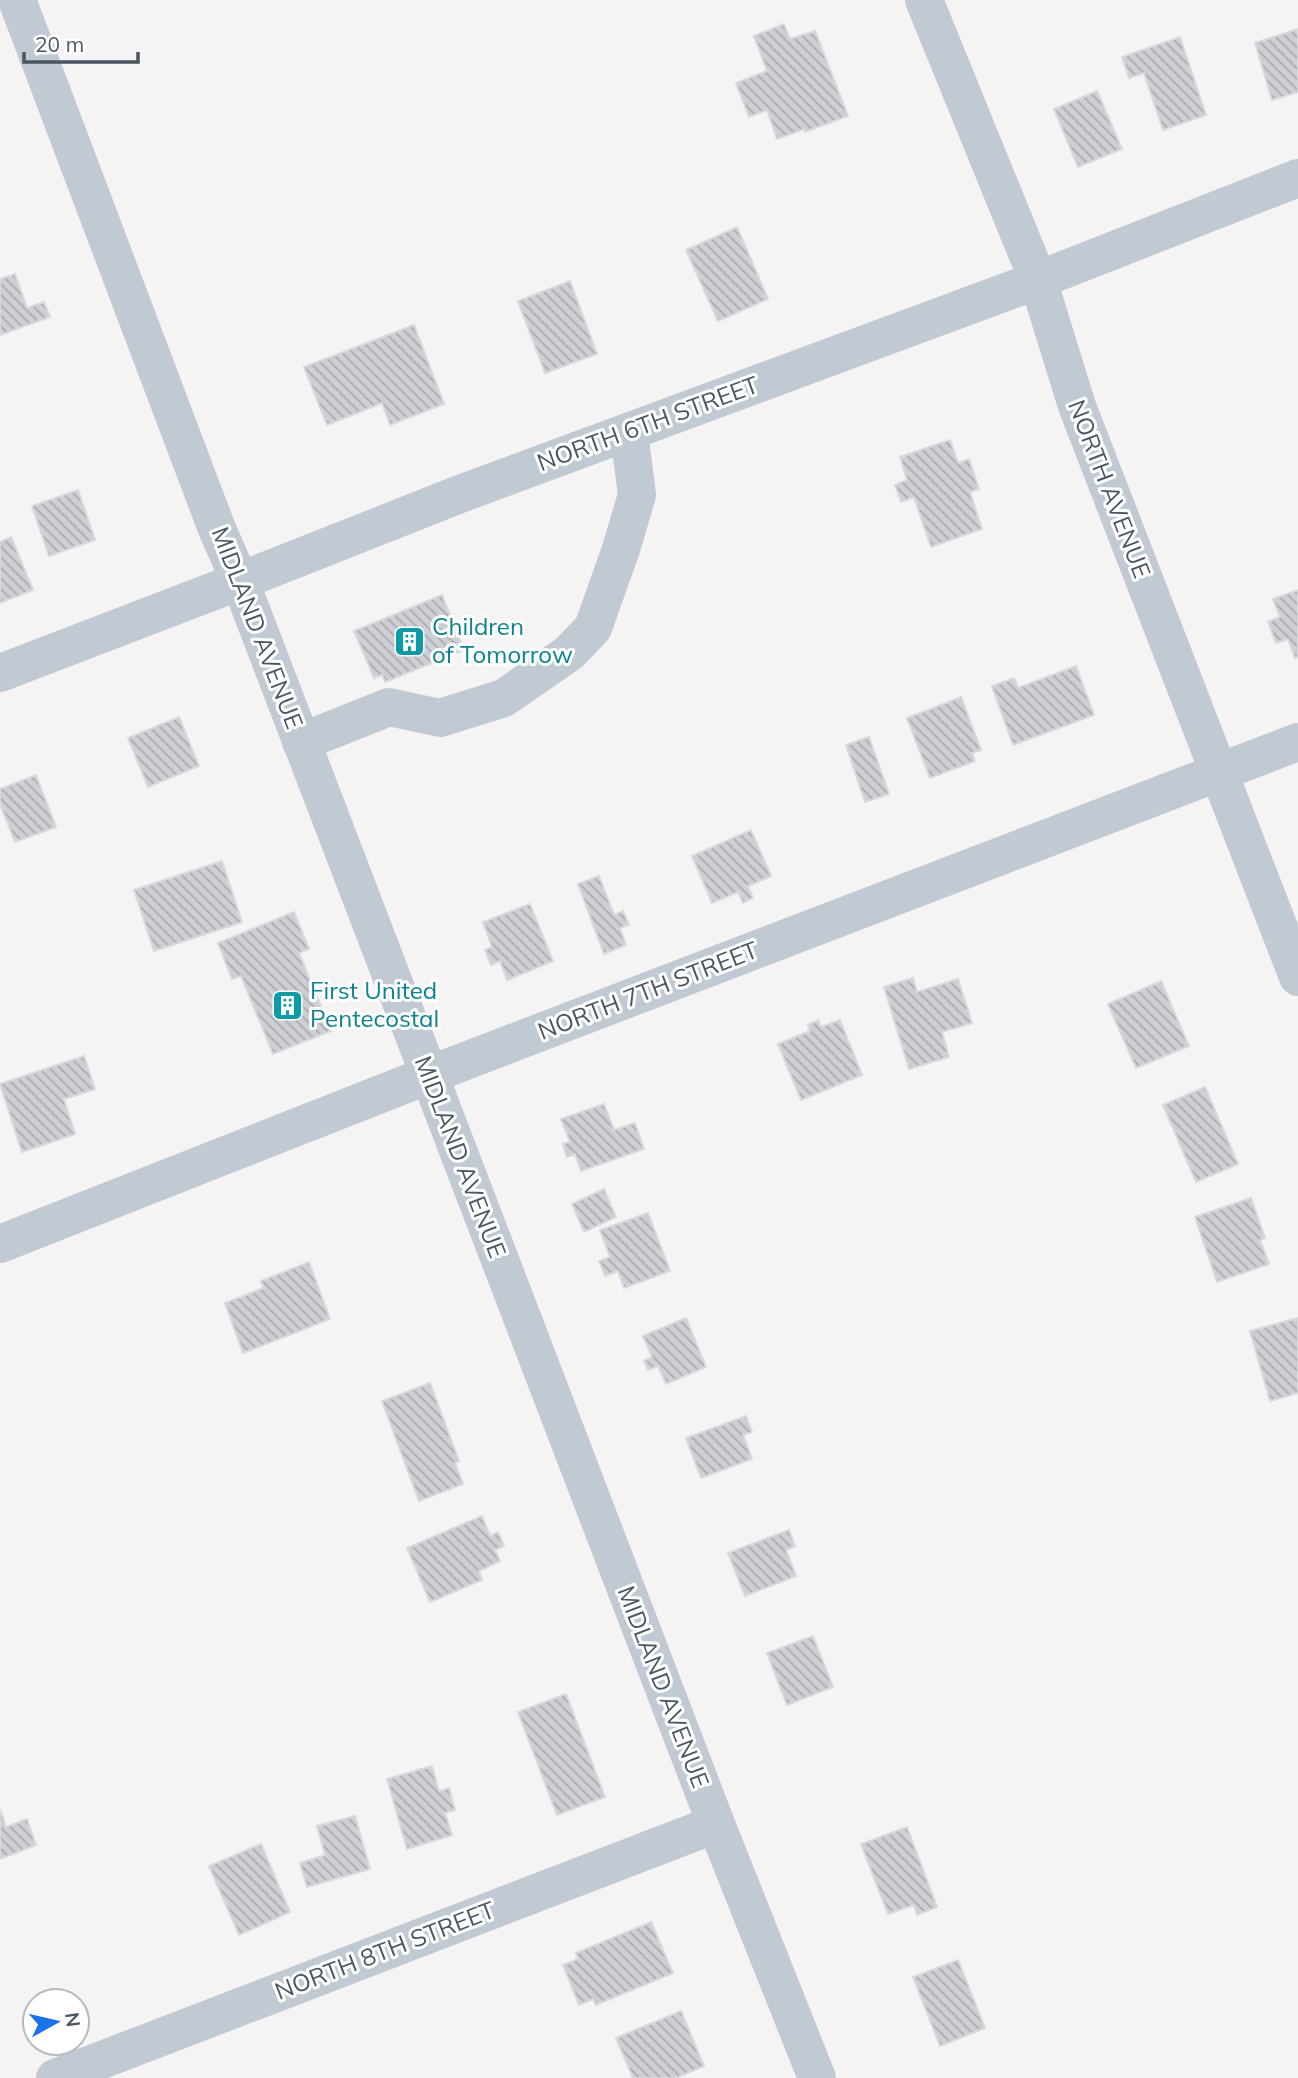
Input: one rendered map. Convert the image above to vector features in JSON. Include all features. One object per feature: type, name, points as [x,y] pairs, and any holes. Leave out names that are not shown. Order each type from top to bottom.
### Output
[{"type":"street","name":"MIDLAND AVENUE","points":[[17,0],[217,529],[240,581],[716,1824],[817,2078]]},
{"type":"street","name":"NORTH AVENUE","points":[[923,0],[1038,280],[1077,406],[1298,977]]},
{"type":"street","name":"NORTH 6TH STREET","points":[[0,673],[460,494],[1038,280],[1298,178]]},
{"type":"street","points":[[301,742],[389,707],[440,718],[504,698],[569,653],[593,628],[637,495],[629,432]]},
{"type":"street","name":"NORTH 7TH STREET","points":[[0,1244],[429,1075],[1298,742]]},
{"type":"street","name":"NORTH 8TH STREET","points":[[55,2078],[716,1824]]},
{"type":"building","points":[[784,24],[790,39],[815,31],[848,116],[777,139],[767,110],[749,117],[736,83],[767,71],[754,36]]},
{"type":"building","points":[[1298,29],[1298,92],[1272,100],[1255,43]]},
{"type":"building","points":[[1180,37],[1206,115],[1163,130],[1144,73],[1129,78],[1122,57]]},
{"type":"building","points":[[1097,91],[1122,149],[1078,167],[1054,109]]},
{"type":"building","points":[[737,227],[768,299],[718,321],[686,250]]},
{"type":"building","points":[[15,274],[27,308],[44,302],[50,317],[0,335],[0,279]]},
{"type":"building","points":[[570,281],[597,354],[545,373],[518,301]]},
{"type":"building","points":[[414,325],[444,404],[390,425],[382,403],[327,425],[304,367]]},
{"type":"building","points":[[950,440],[958,463],[969,459],[979,489],[970,492],[982,529],[931,547],[914,497],[901,502],[895,485],[907,480],[900,457]]},
{"type":"building","points":[[78,490],[95,540],[49,556],[32,506]]},
{"type":"building","points":[[11,537],[33,590],[0,603],[0,542]]},
{"type":"building","points":[[1298,590],[1298,657],[1295,658],[1288,639],[1276,643],[1268,622],[1280,617],[1273,599]]},
{"type":"building","name":"Children of Tomorrow","points":[[442,595],[464,650],[385,682],[382,675],[374,678],[354,631]]},
{"type":"building","points":[[1076,666],[1094,715],[1013,745],[992,686],[1014,678],[1018,688]]},
{"type":"building","points":[[961,697],[981,750],[972,753],[975,761],[930,778],[907,718]]},
{"type":"building","points":[[179,717],[199,766],[148,787],[128,738]]},
{"type":"building","points":[[869,737],[889,794],[865,802],[846,745]]},
{"type":"building","points":[[36,775],[56,827],[15,842],[0,804],[0,789]]},
{"type":"building","points":[[751,830],[771,876],[748,886],[753,898],[743,903],[738,892],[712,903],[692,856]]},
{"type":"building","points":[[222,861],[242,922],[154,951],[134,890]]},
{"type":"building","points":[[599,876],[614,915],[623,911],[629,925],[620,928],[626,945],[604,954],[578,884]]},
{"type":"building","points":[[530,904],[553,961],[507,980],[500,961],[491,965],[485,950],[492,947],[483,922]]},
{"type":"building","name":"First United Pentecostal","points":[[294,912],[309,949],[299,953],[331,1031],[273,1054],[241,976],[232,979],[218,943]]},
{"type":"building","points":[[913,978],[917,992],[958,979],[972,1023],[942,1032],[949,1057],[909,1069],[884,987]]},
{"type":"building","points":[[1161,981],[1189,1046],[1136,1068],[1108,1004]]},
{"type":"building","points":[[818,1020],[821,1027],[840,1020],[862,1075],[801,1100],[778,1044],[810,1031],[808,1025]]},
{"type":"building","points":[[84,1056],[95,1089],[64,1099],[75,1134],[22,1152],[0,1084]]},
{"type":"building","points":[[1205,1087],[1238,1164],[1196,1182],[1163,1105]]},
{"type":"building","points":[[604,1104],[614,1130],[635,1123],[644,1149],[581,1171],[575,1154],[567,1157],[563,1144],[570,1142],[561,1119]]},
{"type":"building","points":[[604,1189],[616,1217],[584,1232],[572,1204]]},
{"type":"building","points":[[1251,1198],[1265,1238],[1260,1240],[1269,1264],[1217,1282],[1195,1217]]},
{"type":"building","points":[[648,1213],[670,1271],[624,1288],[618,1271],[605,1276],[599,1261],[610,1257],[600,1230]]},
{"type":"building","points":[[309,1262],[330,1319],[243,1353],[225,1303],[264,1288],[261,1281]]},
{"type":"building","points":[[686,1318],[706,1367],[666,1384],[658,1366],[648,1370],[644,1361],[652,1357],[643,1336]]},
{"type":"building","points":[[1298,1318],[1298,1393],[1270,1401],[1250,1331]]},
{"type":"building","points":[[430,1383],[459,1461],[455,1463],[463,1484],[419,1501],[382,1401]]},
{"type":"building","points":[[746,1416],[752,1432],[743,1435],[752,1459],[701,1478],[686,1438]]},
{"type":"building","points":[[482,1516],[490,1536],[498,1532],[504,1546],[495,1550],[500,1561],[479,1571],[482,1580],[430,1602],[407,1548]]},
{"type":"building","points":[[789,1530],[795,1546],[786,1550],[796,1576],[745,1596],[728,1553]]},
{"type":"building","points":[[813,1636],[833,1687],[787,1705],[767,1653]]},
{"type":"building","points":[[566,1694],[605,1797],[557,1815],[518,1712]]},
{"type":"building","points":[[432,1766],[439,1791],[449,1788],[455,1810],[445,1813],[452,1835],[407,1849],[387,1779]]},
{"type":"building","points":[[0,1809],[6,1827],[27,1819],[36,1845],[0,1859]]},
{"type":"building","points":[[355,1816],[370,1869],[307,1887],[300,1863],[325,1855],[317,1826]]},
{"type":"building","points":[[907,1827],[937,1907],[917,1915],[914,1905],[888,1914],[861,1844]]},
{"type":"building","points":[[261,1844],[290,1912],[239,1935],[209,1866]]},
{"type":"building","points":[[651,1922],[673,1973],[596,2005],[593,1999],[579,2005],[563,1965],[578,1959],[576,1953]]},
{"type":"building","points":[[958,1960],[985,2028],[940,2046],[913,1977]]},
{"type":"building","points":[[681,2011],[704,2066],[676,2078],[633,2078],[616,2038]]},
{"type":"place","name":"Children of Tomorrow","points":[[409,641]]},
{"type":"place","name":"First United Pentecostal","points":[[287,1005]]}]
